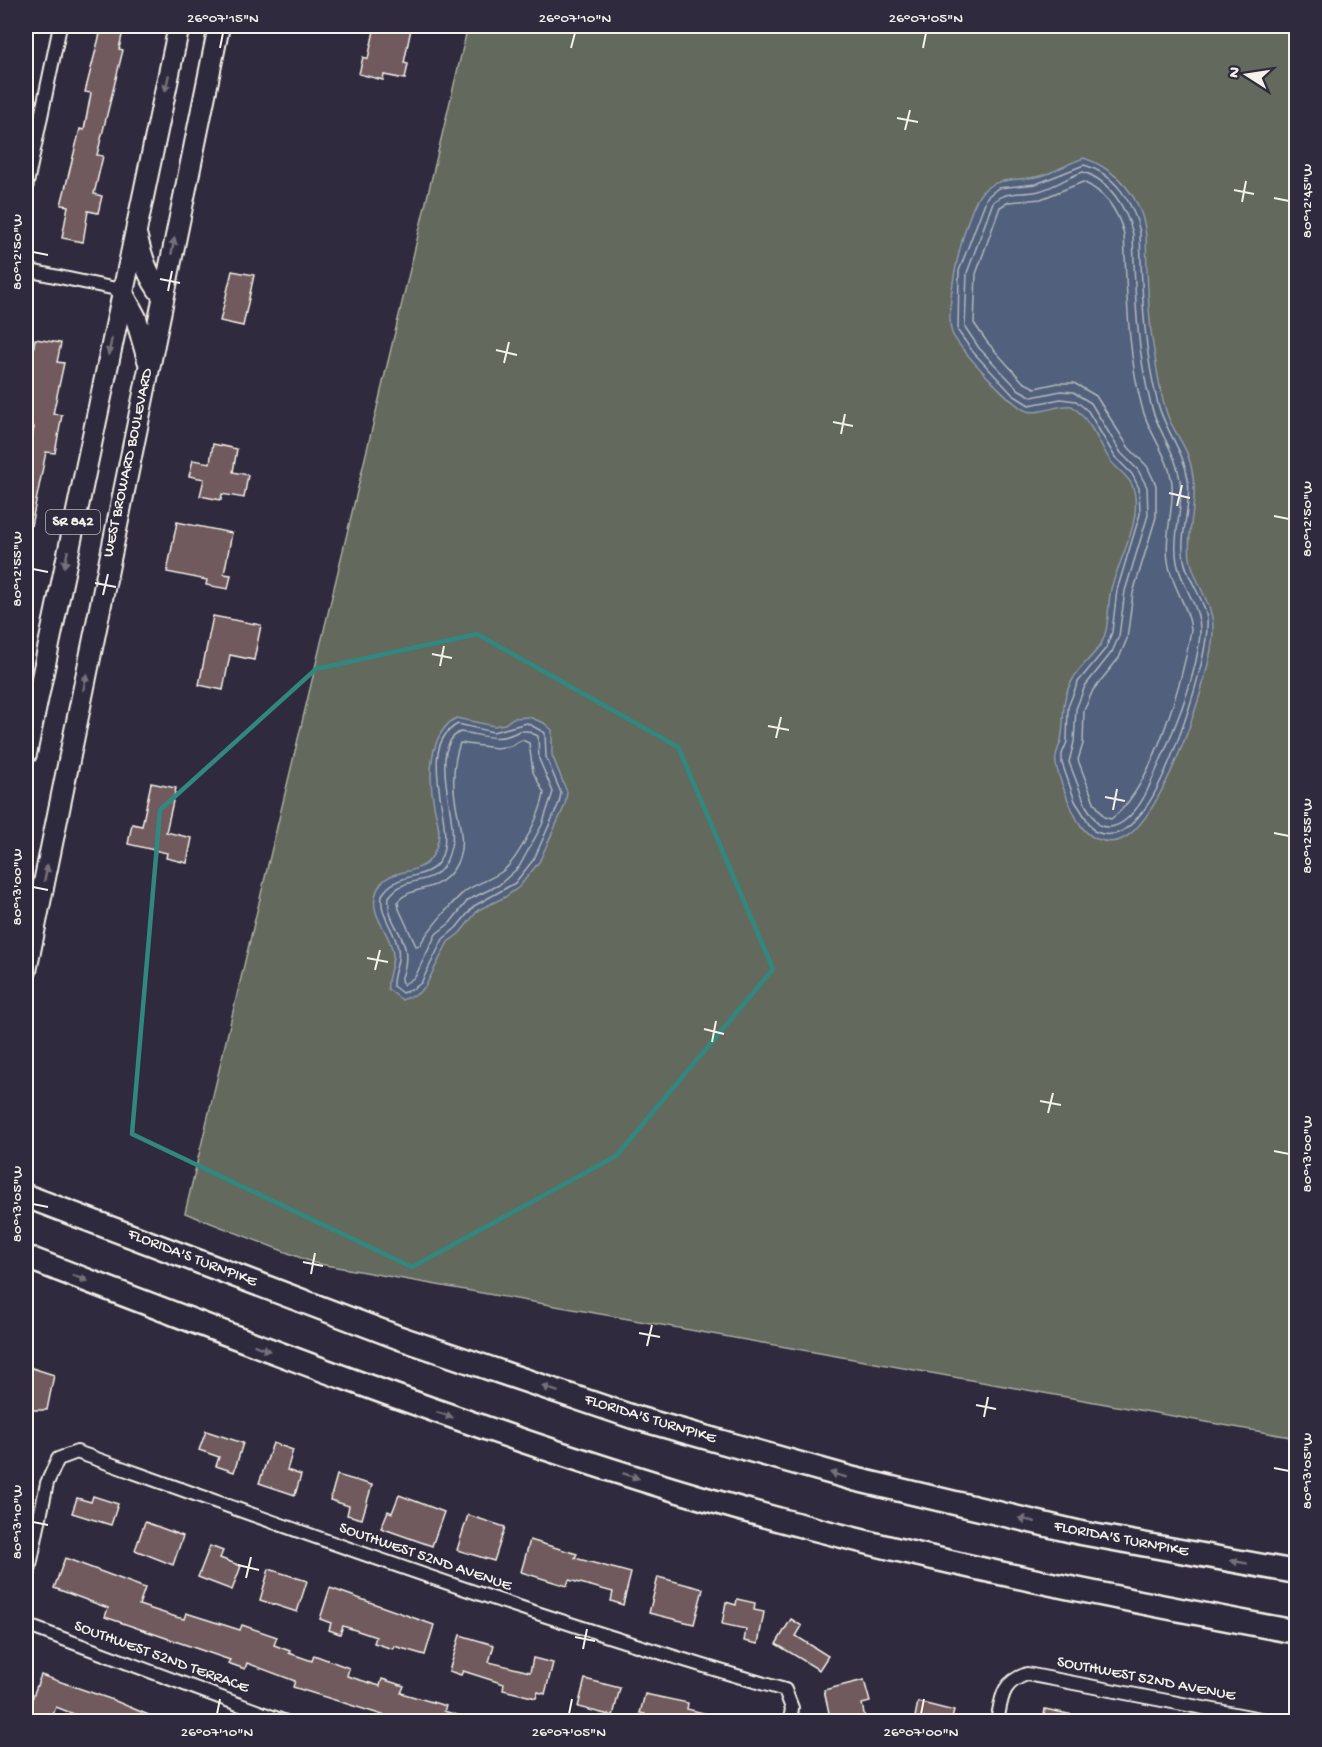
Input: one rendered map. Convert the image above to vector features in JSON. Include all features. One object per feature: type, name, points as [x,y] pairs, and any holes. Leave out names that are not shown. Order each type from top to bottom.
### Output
[{"type":"highway","name":"FLORIDA'S TURNPIKE","points":[[26,1196],[400,1338],[633,1417],[854,1479],[1081,1533],[1296,1572]]},
{"type":"highway","points":[[26,1257],[389,1396],[643,1480],[854,1539],[1072,1590],[1296,1632]]},
{"type":"main road","name":"SR 842","points":[[26,754],[179,26]]},
{"type":"main road","name":"WEST BROWARD BOULEVARD","points":[[26,971],[219,26]]},
{"type":"main road","points":[[135,231],[143,263],[151,281],[163,296]]},
{"type":"main road","points":[[122,290],[136,318],[149,365]]},
{"type":"street","points":[[26,188],[60,26]]},
{"type":"street","points":[[26,270],[122,290]]},
{"type":"street","name":"SOUTHWEST 52ND AVENUE","points":[[26,1586],[47,1483],[58,1459],[77,1452],[401,1568],[612,1638],[785,1690],[792,1708],[790,1722]]},
{"type":"street","name":"SOUTHWEST 52ND TERRACE","points":[[26,1625],[286,1722]]},
{"type":"street","name":"SOUTHWEST 52ND AVENUE","points":[[997,1722],[1003,1694],[1011,1680],[1027,1674],[1210,1716],[1276,1722]]},
{"type":"highlighted area","points":[[477,634],[678,747],[773,969],[616,1156],[412,1267],[132,1134],[160,810],[316,669]]},
{"type":"green space","points":[[468,26],[1296,26],[1296,1438],[314,1263],[185,1213]]},
{"type":"water","points":[[1084,158],[1103,167],[1119,179],[1137,204],[1145,227],[1150,317],[1157,373],[1169,419],[1187,452],[1191,467],[1194,497],[1189,538],[1190,558],[1210,611],[1213,630],[1205,678],[1183,744],[1169,776],[1154,805],[1138,827],[1122,839],[1113,842],[1097,839],[1087,833],[1079,823],[1061,782],[1056,757],[1061,740],[1064,703],[1069,687],[1076,674],[1101,644],[1106,631],[1111,589],[1133,524],[1135,497],[1132,485],[1111,461],[1078,411],[1072,406],[1032,412],[1020,407],[998,388],[964,350],[952,333],[950,321],[950,303],[957,260],[975,202],[982,192],[996,183],[1039,177]]},
{"type":"water","points":[[529,717],[544,723],[552,730],[552,755],[567,792],[565,805],[539,862],[519,887],[505,897],[478,910],[460,933],[448,942],[425,987],[417,994],[402,1000],[388,989],[393,954],[375,908],[376,893],[381,883],[389,877],[417,868],[433,855],[439,832],[432,794],[431,769],[440,734],[456,718],[494,726],[505,724],[513,718]]},
{"type":"building","points":[[102,26],[124,26],[119,49],[123,50],[97,155],[103,156],[94,194],[102,196],[98,213],[88,211],[83,242],[62,238],[68,206],[61,205],[80,129],[84,130],[91,93],[85,92]]},
{"type":"building","points":[[375,26],[411,29],[404,63],[408,64],[405,79],[384,75],[383,80],[359,74],[363,57],[368,59]]},
{"type":"building","points":[[232,271],[254,275],[243,326],[220,321]]},
{"type":"building","points":[[35,339],[61,343],[57,362],[64,363],[53,414],[62,415],[55,453],[46,452],[31,526],[26,526],[26,467],[34,427],[26,425],[26,390]]},
{"type":"building","points":[[213,444],[237,449],[233,472],[248,475],[244,498],[222,494],[221,500],[200,496],[204,479],[189,476],[193,460],[210,463]]},
{"type":"building","points":[[177,522],[232,533],[224,574],[231,575],[228,589],[206,585],[207,580],[167,572]]},
{"type":"building","points":[[213,616],[261,625],[254,660],[230,655],[223,690],[199,685]]},
{"type":"building","points":[[151,783],[176,788],[166,832],[192,838],[187,863],[166,858],[167,853],[128,844],[132,824],[142,826]]},
{"type":"building","points":[[26,1366],[54,1375],[47,1410],[26,1410]]},
{"type":"building","points":[[206,1431],[243,1443],[234,1472],[216,1466],[219,1457],[199,1450]]},
{"type":"building","points":[[273,1443],[293,1450],[287,1470],[301,1475],[295,1495],[259,1483]]},
{"type":"building","points":[[337,1475],[372,1485],[362,1519],[347,1515],[349,1506],[330,1500]]},
{"type":"building","points":[[399,1495],[444,1512],[432,1546],[381,1528],[388,1511],[392,1513]]},
{"type":"building","points":[[93,1496],[118,1504],[111,1525],[72,1513],[77,1498],[91,1502]]},
{"type":"building","points":[[468,1515],[505,1527],[494,1561],[457,1550]]},
{"type":"building","points":[[145,1522],[183,1536],[173,1565],[135,1550]]},
{"type":"building","points":[[530,1540],[577,1554],[575,1558],[631,1573],[623,1605],[611,1601],[613,1592],[569,1580],[567,1586],[521,1572]]},
{"type":"building","points":[[210,1546],[223,1551],[220,1558],[241,1566],[232,1590],[198,1577]]},
{"type":"building","points":[[65,1558],[145,1588],[139,1605],[184,1619],[186,1613],[240,1630],[242,1625],[277,1637],[274,1645],[290,1651],[289,1653],[312,1661],[314,1655],[349,1668],[347,1676],[380,1686],[382,1679],[404,1686],[401,1693],[446,1706],[444,1711],[470,1719],[469,1722],[388,1722],[389,1717],[293,1687],[295,1681],[247,1663],[245,1669],[228,1663],[230,1660],[105,1617],[108,1608],[54,1588]]},
{"type":"building","points":[[269,1569],[307,1581],[297,1612],[260,1600]]},
{"type":"building","points":[[658,1577],[703,1589],[694,1624],[649,1613]]},
{"type":"building","points":[[330,1588],[434,1625],[425,1655],[374,1643],[376,1637],[343,1626],[340,1634],[329,1630],[331,1623],[320,1619]]},
{"type":"building","points":[[737,1599],[755,1603],[754,1610],[764,1612],[758,1644],[744,1641],[746,1629],[722,1624],[726,1602],[736,1605]]},
{"type":"building","points":[[791,1619],[802,1626],[796,1636],[828,1656],[819,1670],[776,1644]]},
{"type":"building","points":[[460,1635],[494,1645],[489,1662],[530,1672],[533,1658],[553,1663],[545,1694],[538,1692],[536,1698],[503,1690],[504,1684],[463,1671],[461,1675],[449,1671]]},
{"type":"building","points":[[41,1675],[113,1700],[165,1722],[94,1722],[56,1707],[51,1720],[27,1712]]},
{"type":"building","points":[[585,1679],[620,1688],[613,1716],[578,1707]]},
{"type":"building","points":[[864,1680],[870,1702],[862,1704],[865,1718],[831,1722],[824,1690]]},
{"type":"building","points":[[645,1694],[688,1703],[687,1709],[720,1717],[719,1722],[643,1722],[645,1714],[640,1713]]},
{"type":"building","points":[[918,1702],[954,1711],[951,1722],[914,1722]]},
{"type":"building","points":[[1045,1709],[1078,1716],[1077,1722],[1043,1722]]}]
